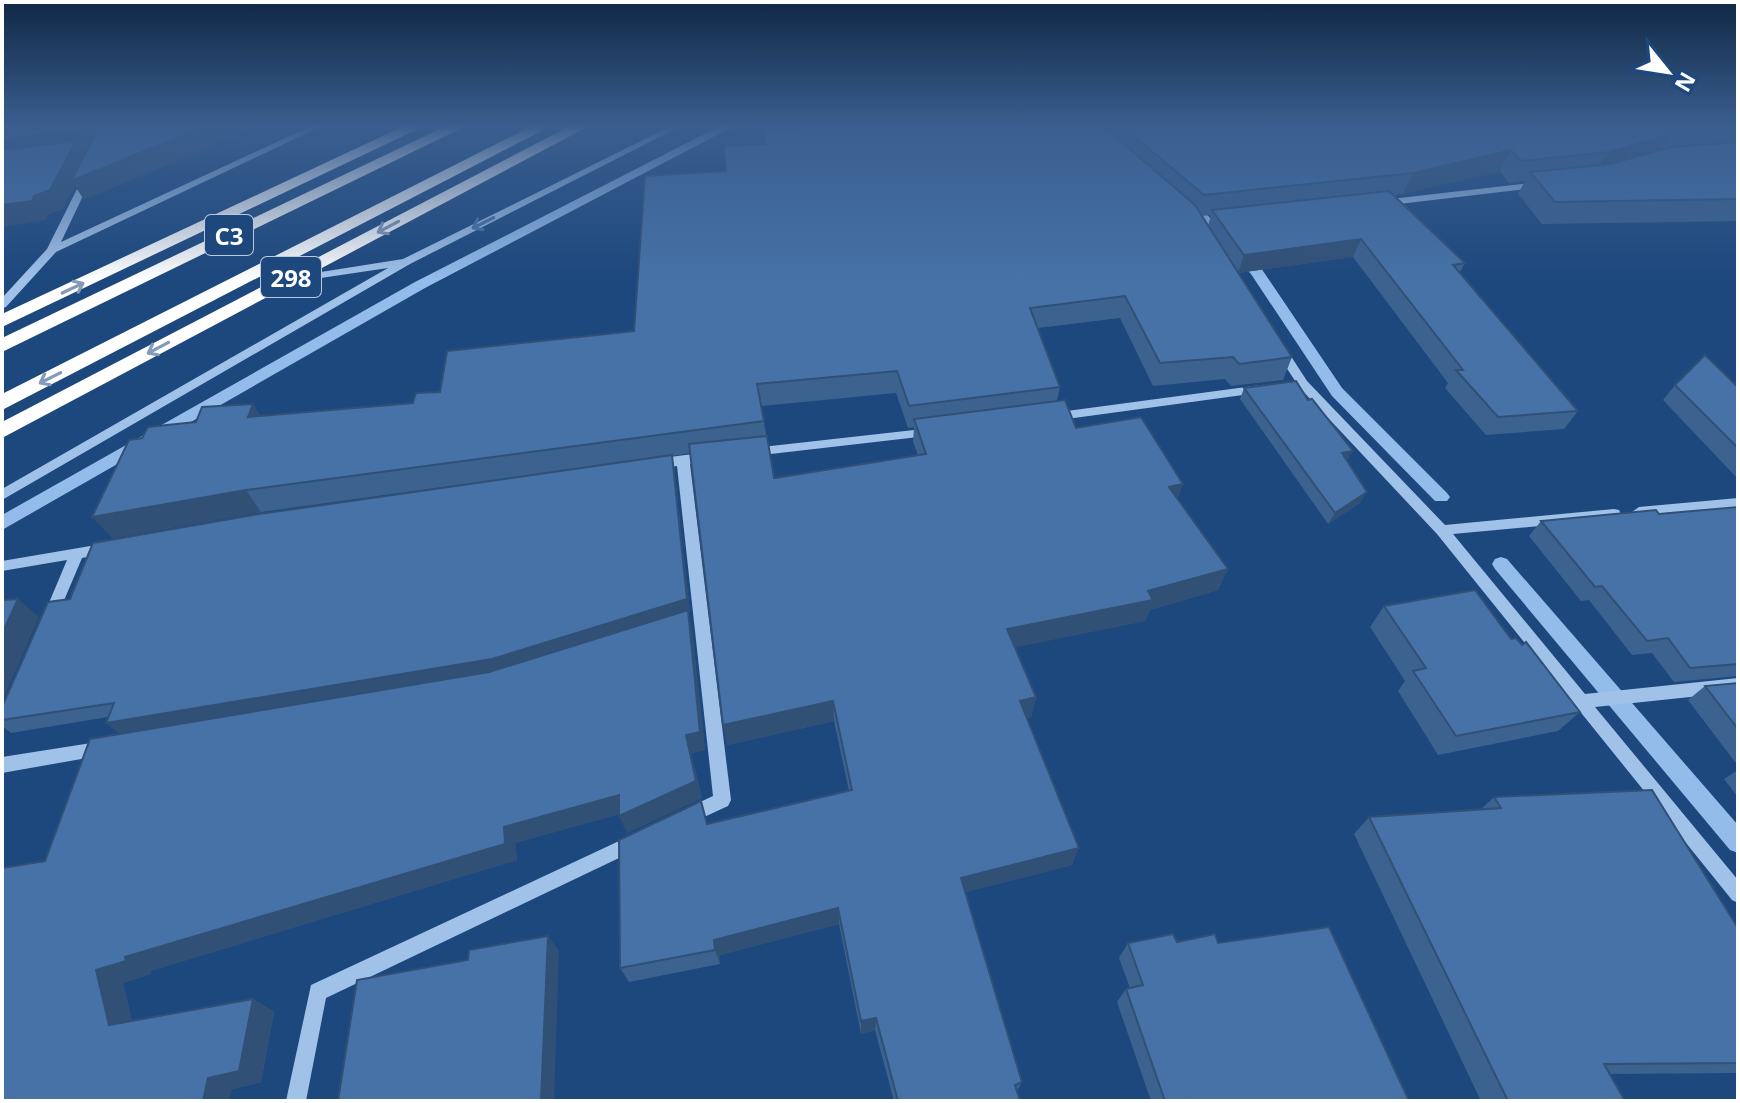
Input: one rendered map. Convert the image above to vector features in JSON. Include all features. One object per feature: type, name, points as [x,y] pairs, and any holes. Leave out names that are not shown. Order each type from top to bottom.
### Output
[{"type":"highway","points":[[2,321],[307,177]]},
{"type":"highway","name":"C3","points":[[2,346],[351,177]]},
{"type":"highway","name":"C3","points":[[2,403],[442,177]]},
{"type":"highway","name":"298","points":[[2,431],[483,177]]},
{"type":"street","points":[[2,305],[52,250],[87,177]]},
{"type":"street","points":[[52,250],[208,177]]},
{"type":"street","points":[[2,495],[406,262],[574,177]]},
{"type":"street","points":[[1365,204],[1551,184]]},
{"type":"street","points":[[285,281],[406,262]]},
{"type":"street","points":[[1270,334],[1303,384],[1442,530],[1738,894]]},
{"type":"street","points":[[1287,386],[1303,384]]},
{"type":"street","points":[[1034,420],[1272,388]]},
{"type":"street","points":[[636,466],[943,431]]},
{"type":"street","points":[[678,821],[722,800],[694,620],[683,460]]},
{"type":"street","points":[[1442,530],[1738,503]]},
{"type":"street","points":[[2,566],[124,545]]},
{"type":"street","points":[[46,626],[77,553]]},
{"type":"street","points":[[1583,701],[1738,685]]},
{"type":"street","points":[[2,765],[126,744]]},
{"type":"street","points":[[296,1101],[318,992],[650,835]]},
{"type":"building","points":[[2,177],[57,177],[50,190],[34,196],[32,201],[2,205]]},
{"type":"building","points":[[645,177],[1163,177],[1195,205],[1292,357],[1239,364],[1233,357],[1160,363],[1125,296],[1030,308],[1060,387],[909,406],[897,371],[757,384],[764,421],[246,490],[92,517],[129,440],[142,438],[148,427],[196,422],[202,407],[253,404],[248,417],[413,403],[416,393],[440,392],[447,351],[634,331]]},
{"type":"building","points":[[1183,177],[1371,177],[1204,195]]},
{"type":"building","points":[[1535,177],[1738,177],[1738,199],[1555,202]]},
{"type":"building","points":[[1389,191],[1465,263],[1453,265],[1578,411],[1498,417],[1456,370],[1463,370],[1361,239],[1244,255],[1212,210]]},
{"type":"building","points":[[1705,355],[1738,387],[1738,448],[1675,385]]},
{"type":"building","points":[[1296,381],[1308,400],[1312,399],[1353,451],[1342,453],[1367,492],[1335,513],[1244,388]]},
{"type":"building","points":[[1065,400],[1076,428],[1141,417],[1183,484],[1169,487],[1228,569],[1148,591],[1153,600],[1007,629],[1036,697],[1020,701],[1079,848],[961,878],[1022,1082],[1015,1085],[1020,1101],[898,1101],[876,1018],[861,1021],[838,908],[714,940],[715,950],[620,968],[619,840],[701,801],[707,824],[852,790],[833,701],[723,725],[689,444],[767,436],[774,478],[926,454],[914,419]]},
{"type":"building","points":[[672,455],[687,599],[492,659],[106,723],[114,703],[2,720],[2,707],[48,602],[70,599],[93,543],[253,515]]},
{"type":"building","points":[[1738,507],[1738,664],[1690,668],[1668,638],[1647,641],[1602,586],[1595,587],[1541,521],[1656,510],[1659,514]]},
{"type":"building","points":[[1475,590],[1511,639],[1516,638],[1522,645],[1526,642],[1580,712],[1456,736],[1413,671],[1426,668],[1384,606]]},
{"type":"building","points":[[18,599],[2,634],[2,600]]},
{"type":"building","points":[[688,610],[700,732],[686,735],[696,781],[619,816],[619,795],[504,827],[505,844],[125,957],[126,961],[96,970],[109,1025],[253,999],[239,1071],[208,1078],[203,1101],[2,1101],[2,868],[45,861],[90,739],[489,672]]},
{"type":"building","points":[[1738,683],[1738,729],[1705,686]]},
{"type":"building","points":[[1652,790],[1738,928],[1738,1063],[1604,1064],[1625,1101],[1508,1101],[1369,817],[1501,808],[1494,797]]},
{"type":"building","points":[[1329,927],[1409,1101],[1165,1101],[1126,989],[1143,985],[1128,943],[1173,934],[1177,942],[1215,934],[1218,943]]},
{"type":"building","points":[[548,936],[541,1101],[338,1101],[357,980],[468,960],[469,950]]},
{"type":"waterway","points":[[2,523],[420,285],[628,177]]},
{"type":"waterway","points":[[1185,200],[1256,271],[1337,392],[1441,497]]},
{"type":"waterway","points":[[1501,564],[1738,842]]}]
